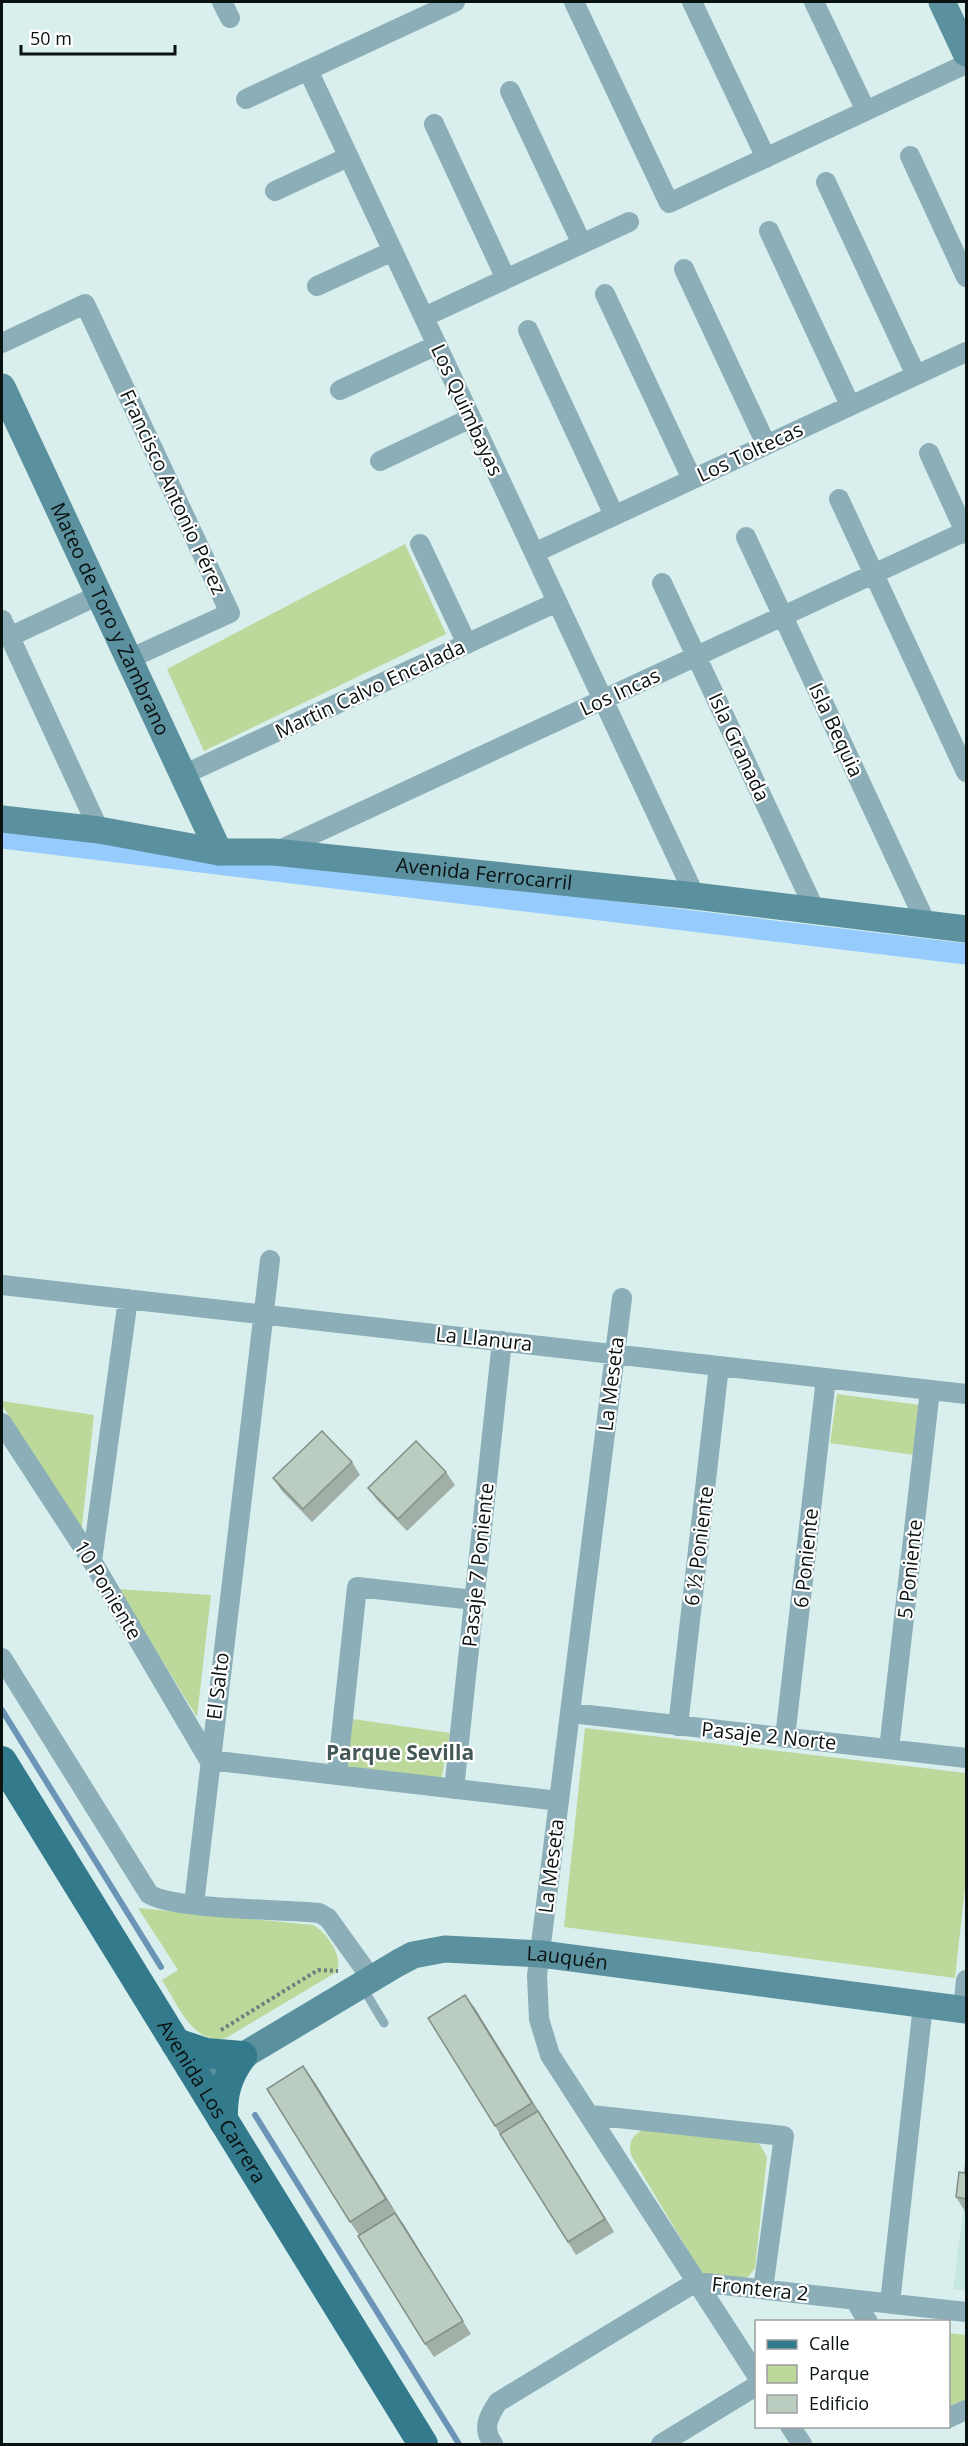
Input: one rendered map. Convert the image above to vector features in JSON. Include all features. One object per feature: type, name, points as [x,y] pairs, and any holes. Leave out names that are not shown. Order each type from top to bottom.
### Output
[{"type":"main road","name":"Avenida Los Carrera","points":[[2,1761],[183,2046],[199,2082],[423,2445]]},
{"type":"main road","points":[[183,2046],[224,2056],[242,2056]]},
{"type":"main road","points":[[223,2120],[224,2090],[228,2078],[242,2056]]},
{"type":"street","points":[[246,99],[455,2]]},
{"type":"street","points":[[574,2],[669,203],[966,64]]},
{"type":"street","points":[[692,2],[765,158]]},
{"type":"street","points":[[814,2],[866,111]]},
{"type":"street","points":[[942,2],[966,53]]},
{"type":"street","name":"Los Quimbayas","points":[[308,70],[695,896]]},
{"type":"street","points":[[510,91],[582,244]]},
{"type":"street","points":[[434,124],[506,279]]},
{"type":"street","points":[[910,156],[966,277]]},
{"type":"street","points":[[275,191],[348,157]]},
{"type":"street","points":[[826,182],[916,375]]},
{"type":"street","points":[[424,317],[629,222]]},
{"type":"street","points":[[768,231],[850,405]]},
{"type":"street","points":[[317,286],[393,251]]},
{"type":"street","points":[[684,269],[766,444]]},
{"type":"street","points":[[605,294],[692,479]]},
{"type":"street","name":"Francisco Antonio Pérez","points":[[2,343],[85,304],[230,613],[129,659]]},
{"type":"street","points":[[528,330],[614,515]]},
{"type":"street","points":[[340,390],[437,345]]},
{"type":"street","name":"Los Toltecas","points":[[534,553],[966,352]]},
{"type":"street","name":"Mateo de Toro y Zambrano","points":[[2,387],[219,852]]},
{"type":"street","points":[[380,460],[471,418]]},
{"type":"street","points":[[929,453],[966,532]]},
{"type":"street","points":[[839,499],[966,772]]},
{"type":"street","name":"Los Incas","points":[[274,852],[966,532]]},
{"type":"street","name":"Isla Bequia","points":[[746,537],[783,616],[952,924]]},
{"type":"street","points":[[420,544],[467,644]]},
{"type":"street","name":"Isla Granada","points":[[662,583],[815,910]]},
{"type":"street","points":[[99,595],[5,629],[99,830]]},
{"type":"street","name":"Martin Calvo Encalada","points":[[183,776],[557,602]]},
{"type":"street","name":"Avenida Ferrocarril","points":[[2,819],[99,830],[219,852],[274,852],[952,924]]},
{"type":"street","name":"El Salto","points":[[194,1904],[209,1760],[270,1260]]},
{"type":"street","name":"La Llanura","points":[[2,1285],[966,1394]]},
{"type":"street","name":"La Meseta","points":[[621,1298],[537,1997],[543,2037],[550,2055],[591,2115],[755,2372]]},
{"type":"street","points":[[92,1561],[128,1299]]},
{"type":"street","name":"Pasaje 7 Poniente","points":[[454,1789],[502,1341]]},
{"type":"street","name":"6 ½ Poniente","points":[[678,1726],[719,1366]]},
{"type":"street","name":"6 Poniente","points":[[785,1738],[826,1378]]},
{"type":"street","name":"5 Poniente","points":[[889,1749],[930,1390]]},
{"type":"street","name":"10 Poniente","points":[[2,1423],[92,1561],[209,1760]]},
{"type":"street","points":[[337,1775],[357,1587],[474,1600]]},
{"type":"street","points":[[2,1658],[149,1894],[160,1900],[194,1904],[319,1913],[328,1918],[365,1981]]},
{"type":"street","name":"Pasaje 2 Norte","points":[[571,1713],[966,1758]]},
{"type":"street","points":[[209,1760],[559,1801]]},
{"type":"street","name":"Lauquén","points":[[199,2082],[365,1981],[413,1955],[430,1951],[461,1949],[541,1954],[965,2010]]},
{"type":"street","points":[[965,2010],[966,1980]]},
{"type":"street","points":[[890,2304],[923,2005]]},
{"type":"street","points":[[591,2115],[784,2136],[763,2289]]},
{"type":"street","name":"Frontera 2","points":[[492,2445],[487,2436],[487,2418],[498,2402],[696,2282],[966,2312]]},
{"type":"street","points":[[855,2300],[867,2320]]},
{"type":"street","points":[[662,2445],[755,2387]]},
{"type":"street","points":[[950,2417],[966,2410]]},
{"type":"street","points":[[791,2428],[802,2445]]},
{"type":"lane","points":[[365,1981],[384,2023]]},
{"type":"path","points":[[183,2046],[318,1970],[365,1981]]},
{"type":"shaded area","points":[[966,2188],[966,2291],[953,2289]]},
{"type":"green space","points":[[405,544],[446,634],[204,751],[167,669]]},
{"type":"green space","points":[[837,1394],[920,1405],[914,1455],[830,1443]]},
{"type":"green space","points":[[2,1401],[94,1415],[81,1535],[2,1405]]},
{"type":"green space","points":[[118,1589],[211,1595],[197,1717]]},
{"type":"green space","points":[[353,1719],[450,1733],[441,1781],[347,1768]]},
{"type":"green space","points":[[585,1728],[966,1773],[966,1878],[955,1978],[564,1927]]},
{"type":"green space","points":[[138,1908],[313,1925],[329,1940],[337,1954],[338,1967],[335,1973],[226,2038],[214,2039],[204,2036],[187,2021],[162,1980],[178,1970]]},
{"type":"green space","points":[[645,2129],[755,2142],[760,2145],[767,2157],[755,2268],[745,2279],[709,2278],[701,2272],[632,2157],[630,2144],[637,2134]]},
{"type":"green space","points":[[950,2333],[966,2335],[966,2402],[950,2411]]},
{"type":"building","points":[[322,1431],[352,1462],[303,1509],[273,1478]]},
{"type":"building","points":[[416,1441],[446,1472],[398,1519],[368,1488]]},
{"type":"building","points":[[465,1995],[532,2103],[495,2126],[428,2018]]},
{"type":"building","points":[[303,2066],[386,2199],[350,2222],[267,2089]]},
{"type":"building","points":[[538,2111],[605,2219],[568,2242],[500,2134]]},
{"type":"building","points":[[966,2158],[966,2199],[956,2197],[959,2172],[965,2173]]},
{"type":"building","points":[[395,2213],[463,2321],[425,2344],[358,2236]]},
{"type":"waterway","points":[[2,838],[966,954]]},
{"type":"waterway","points":[[2,1710],[161,1967]]},
{"type":"waterway","points":[[255,2115],[459,2444]]},
{"type":"district","name":"Parque Sevilla","points":[[400,1753]]}]
